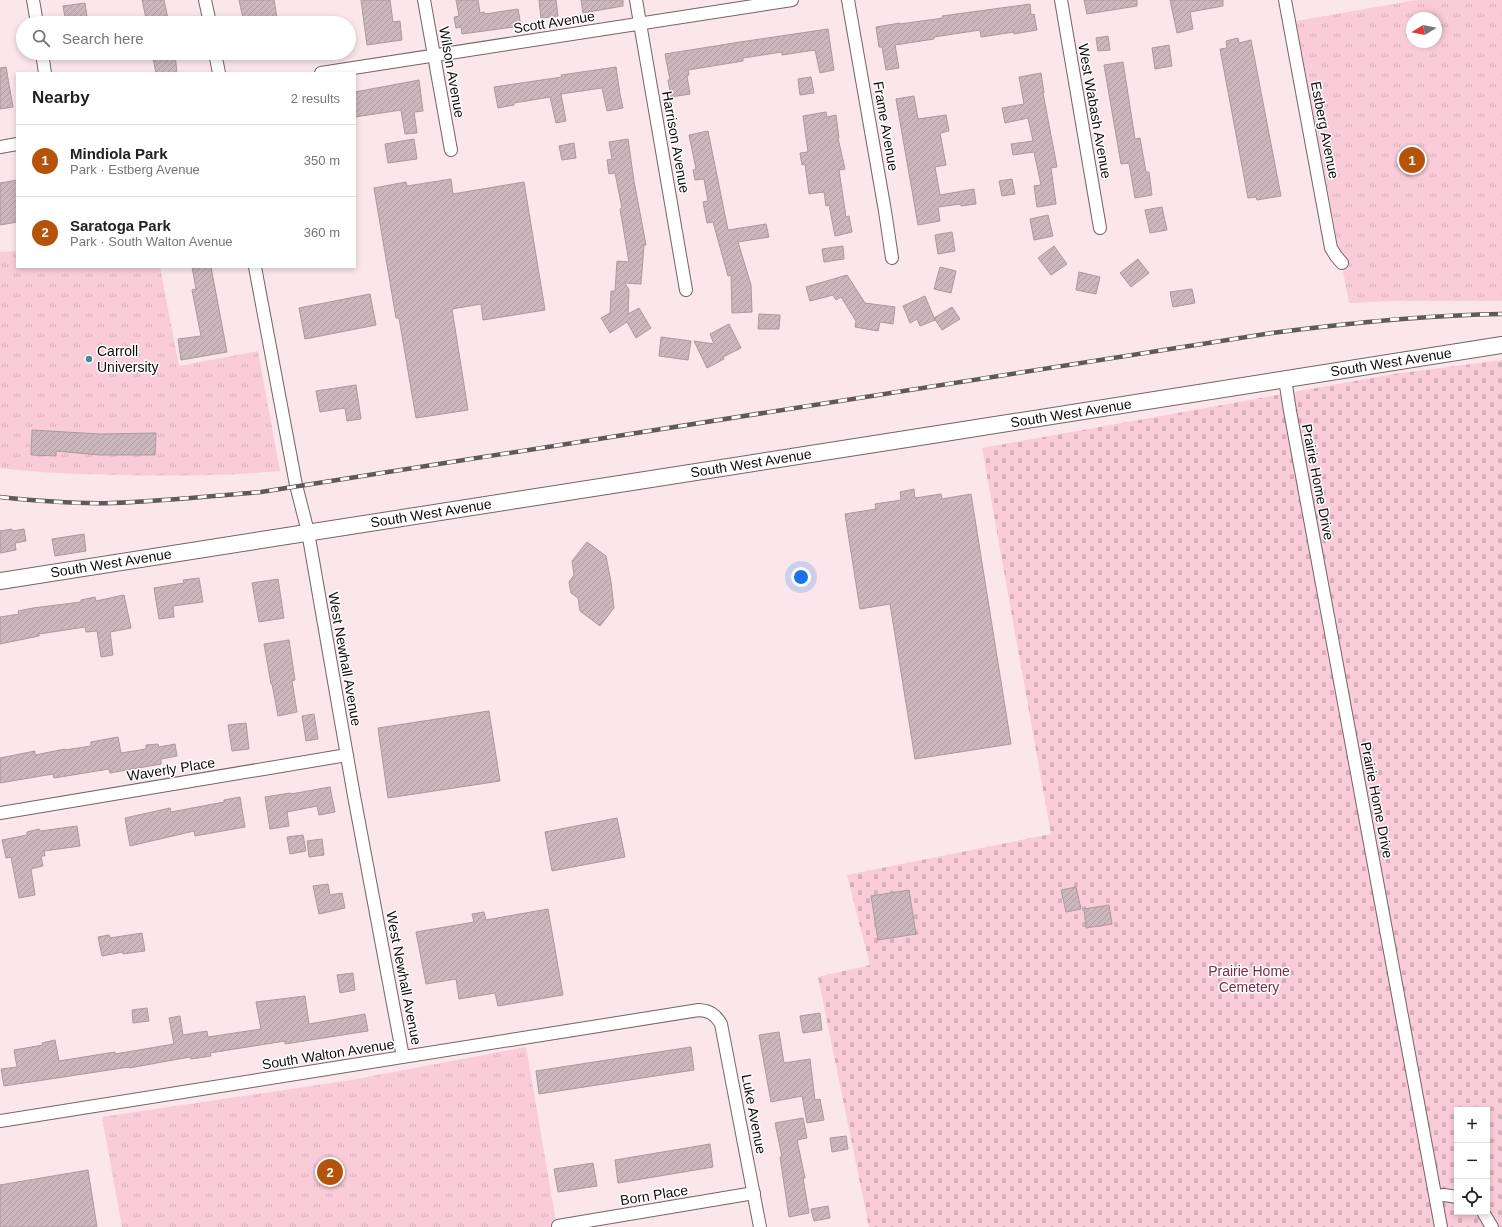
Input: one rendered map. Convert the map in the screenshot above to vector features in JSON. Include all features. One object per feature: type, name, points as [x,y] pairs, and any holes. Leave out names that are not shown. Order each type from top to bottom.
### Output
[{"type":"street","points":[[33,0],[36,16]]},
{"type":"street","points":[[205,0],[208,16]]},
{"type":"street","name":"Wilson Avenue","points":[[424,0],[451,150]]},
{"type":"street","name":"Harrison Avenue","points":[[636,0],[686,290]]},
{"type":"street","name":"Scott Avenue","points":[[328,72],[792,0]]},
{"type":"street","name":"Frame Avenue","points":[[848,0],[892,258]]},
{"type":"street","name":"West Wabash Avenue","points":[[1061,0],[1100,228]]},
{"type":"street","name":"Estberg Avenue","points":[[1285,0],[1332,248],[1342,263]]},
{"type":"street","points":[[43,60],[45,72]]},
{"type":"street","points":[[216,60],[219,72]]},
{"type":"street","points":[[0,147],[16,144]]},
{"type":"street","name":"West Newhall Avenue","points":[[255,268],[296,485],[308,532],[347,755],[403,1057]]},
{"type":"street","name":"South West Avenue","points":[[0,581],[932,436],[1502,345]]},
{"type":"street","name":"Prairie Home Drive","points":[[1285,379],[1441,1227]]},
{"type":"street","name":"Waverly Place","points":[[0,813],[347,755]]},
{"type":"street","name":"South Walton Avenue","points":[[0,1121],[698,1010],[708,1011]]},
{"type":"street","name":"Luke Avenue","points":[[708,1011],[716,1016],[721,1024],[760,1227]]},
{"type":"street","name":"Born Place","points":[[558,1226],[754,1193]]},
{"type":"street","points":[[1436,1196],[1444,1195],[1454,1197]]},
{"type":"street","points":[[1485,1215],[1492,1227]]},
{"type":"green space","points":[[1417,0],[1502,0],[1502,301],[1394,301],[1349,303],[1296,21]]},
{"type":"green space","name":"Carroll University","points":[[16,251],[16,268],[160,268],[179,366],[258,351],[280,471],[220,475],[139,475],[59,473],[0,468],[0,252]]},
{"type":"green space","name":"Prairie Home Cemetery","points":[[1502,360],[1502,1227],[869,1227],[818,977],[870,965],[847,875],[1051,834],[982,448],[1394,374]]},
{"type":"green space","points":[[526,1047],[557,1227],[122,1227],[102,1117],[351,1080]]},
{"type":"building","points":[[142,0],[164,0],[167,16],[145,16]]},
{"type":"building","points":[[239,0],[274,0],[277,16],[242,16]]},
{"type":"building","points":[[361,0],[390,0],[393,22],[400,21],[402,40],[367,45]]},
{"type":"building","points":[[456,0],[478,0],[480,13],[484,12],[485,14],[518,9],[521,26],[462,34],[461,27],[456,28],[454,17],[459,16]]},
{"type":"building","points":[[539,0],[556,0],[558,16],[541,18]]},
{"type":"building","points":[[581,0],[623,0],[623,6],[583,13]]},
{"type":"building","points":[[1084,0],[1137,0],[1137,6],[1087,14]]},
{"type":"building","points":[[1170,0],[1223,0],[1223,6],[1190,12],[1193,29],[1177,33]]},
{"type":"building","points":[[85,3],[87,16],[65,16],[63,6]]},
{"type":"building","points":[[1030,4],[1031,15],[1034,14],[1037,30],[981,37],[980,30],[895,45],[899,68],[886,70],[882,47],[879,47],[876,27]]},
{"type":"building","points":[[828,29],[834,70],[820,73],[815,50],[782,55],[782,52],[743,58],[743,61],[688,70],[689,75],[687,76],[690,94],[671,97],[668,80],[670,80],[665,54]]},
{"type":"building","points":[[1108,36],[1110,50],[1098,51],[1096,38]]},
{"type":"building","points":[[1238,38],[1239,43],[1251,40],[1281,196],[1257,200],[1256,197],[1248,198],[1220,49],[1227,48],[1226,41]]},
{"type":"building","points":[[1169,45],[1172,66],[1155,69],[1152,48]]},
{"type":"building","points":[[153,60],[176,60],[177,72],[156,72]]},
{"type":"building","points":[[1123,62],[1135,139],[1140,138],[1146,172],[1149,172],[1152,195],[1135,198],[1129,163],[1121,164],[1104,65]]},
{"type":"building","points":[[6,67],[13,107],[0,109],[0,68]]},
{"type":"building","points":[[616,67],[623,108],[607,111],[602,88],[561,94],[566,121],[556,123],[550,97],[514,103],[514,105],[498,108],[494,87]]},
{"type":"building","points":[[1041,73],[1043,93],[1057,167],[1051,168],[1056,204],[1037,207],[1034,186],[1041,185],[1034,152],[1013,155],[1011,144],[1033,141],[1028,118],[1005,123],[1002,108],[1024,104],[1019,77]]},
{"type":"building","points":[[811,77],[814,93],[800,95],[798,79]]},
{"type":"building","points":[[419,80],[423,111],[414,112],[417,133],[405,134],[401,110],[356,117],[356,92]]},
{"type":"building","points":[[914,96],[918,119],[946,115],[949,131],[940,133],[946,165],[935,167],[940,195],[974,189],[976,204],[938,207],[940,221],[918,225],[896,99]]},
{"type":"building","points":[[826,112],[827,117],[836,115],[838,138],[845,169],[839,170],[846,217],[849,216],[852,232],[835,236],[829,205],[826,206],[824,192],[809,194],[805,164],[802,165],[800,153],[808,152],[803,116]]},
{"type":"building","points":[[708,131],[728,230],[766,224],[769,237],[738,242],[751,285],[752,312],[732,313],[731,275],[728,276],[713,222],[707,223],[703,202],[708,201],[704,179],[695,180],[693,170],[696,169],[689,135]]},
{"type":"building","points":[[414,139],[417,159],[388,163],[385,144]]},
{"type":"building","points":[[628,139],[646,245],[644,245],[641,284],[625,283],[629,290],[628,314],[639,308],[651,328],[636,338],[627,322],[610,333],[601,318],[610,313],[611,291],[615,291],[617,261],[629,262],[620,209],[622,208],[615,173],[609,174],[607,160],[612,159],[609,142]]},
{"type":"building","points":[[574,143],[576,158],[562,160],[559,146]]},
{"type":"building","points":[[451,179],[453,194],[524,182],[545,310],[483,320],[481,304],[452,309],[468,410],[416,418],[399,318],[396,318],[374,188],[406,182],[407,186]]},
{"type":"building","points":[[1012,179],[1015,194],[1002,196],[999,181]]},
{"type":"building","points":[[16,180],[16,222],[0,225],[0,183]]},
{"type":"building","points":[[1162,207],[1167,230],[1150,233],[1145,210]]},
{"type":"building","points":[[1048,215],[1053,236],[1034,240],[1030,219]]},
{"type":"building","points":[[952,232],[955,251],[938,254],[935,235]]},
{"type":"building","points":[[843,246],[844,259],[824,262],[822,249]]},
{"type":"building","points":[[1054,246],[1067,264],[1051,275],[1038,258]]},
{"type":"building","points":[[1138,259],[1149,273],[1131,287],[1120,273]]},
{"type":"building","points":[[940,267],[956,271],[951,293],[934,289]]},
{"type":"building","points":[[192,268],[211,268],[227,352],[181,360],[178,339],[201,336],[192,290],[196,289]]},
{"type":"building","points":[[1079,272],[1100,277],[1096,294],[1076,290]]},
{"type":"building","points":[[847,275],[865,303],[895,307],[893,324],[880,322],[878,331],[855,327],[856,321],[841,297],[836,300],[833,295],[810,301],[806,287]]},
{"type":"building","points":[[1192,289],[1195,303],[1173,307],[1170,292]]},
{"type":"building","points":[[370,294],[376,325],[305,339],[299,308]]},
{"type":"building","points":[[925,296],[935,320],[920,326],[917,319],[910,323],[903,306]]},
{"type":"building","points":[[952,307],[960,319],[942,330],[934,318]]},
{"type":"building","points":[[759,314],[780,315],[779,329],[758,329]]},
{"type":"building","points":[[729,324],[741,348],[723,357],[724,359],[707,368],[694,341],[714,344],[710,334]]},
{"type":"building","points":[[661,337],[691,341],[688,360],[659,356]]},
{"type":"building","points":[[356,385],[361,419],[347,421],[345,408],[320,412],[316,391]]},
{"type":"building","points":[[32,430],[100,434],[156,433],[155,455],[100,455],[56,451],[56,456],[31,455]]},
{"type":"building","points":[[914,489],[915,498],[941,494],[942,499],[971,494],[1011,744],[915,759],[890,604],[860,609],[845,514],[876,509],[875,504],[901,500],[900,492]]},
{"type":"building","points":[[12,529],[12,531],[24,529],[26,541],[15,543],[16,550],[0,553],[0,531]]},
{"type":"building","points":[[84,534],[86,551],[55,556],[52,539]]},
{"type":"building","points":[[587,542],[606,556],[611,582],[614,608],[600,626],[580,611],[578,598],[571,593],[569,582],[574,575],[572,561]]},
{"type":"building","points":[[199,578],[203,602],[173,606],[174,617],[159,619],[154,588],[184,583],[183,580]]},
{"type":"building","points":[[278,579],[284,618],[259,622],[252,583]]},
{"type":"building","points":[[124,595],[131,628],[110,632],[113,655],[101,657],[97,631],[86,632],[85,627],[39,634],[39,636],[0,644],[0,617],[19,614],[18,611],[81,602],[81,600],[95,597],[96,601]]},
{"type":"building","points":[[289,640],[295,680],[292,681],[297,712],[278,716],[264,644]]},
{"type":"building","points":[[489,711],[500,781],[388,798],[378,728]]},
{"type":"building","points":[[314,714],[318,739],[306,741],[302,716]]},
{"type":"building","points":[[246,723],[249,749],[232,751],[228,725]]},
{"type":"building","points":[[118,737],[121,753],[146,749],[146,745],[158,744],[159,747],[175,744],[177,756],[161,759],[161,764],[110,773],[109,769],[54,778],[53,774],[0,783],[0,758],[35,751],[35,755],[91,746],[91,742]]},
{"type":"building","points":[[330,787],[335,812],[319,815],[317,806],[287,812],[289,826],[270,829],[265,797]]},
{"type":"building","points":[[240,797],[245,827],[195,836],[194,831],[130,846],[125,818],[170,808],[171,812],[224,802],[224,800]]},
{"type":"building","points":[[617,818],[625,857],[552,871],[545,832]]},
{"type":"building","points":[[77,826],[80,846],[44,851],[45,856],[41,856],[43,866],[31,869],[35,895],[19,898],[11,857],[6,858],[2,840],[27,835],[27,832],[39,829],[40,831]]},
{"type":"building","points":[[303,835],[306,851],[290,854],[287,837]]},
{"type":"building","points":[[322,839],[324,855],[309,857],[307,841]]},
{"type":"building","points":[[328,884],[330,895],[342,893],[345,908],[319,914],[313,886]]},
{"type":"building","points":[[1076,887],[1081,909],[1066,912],[1061,890]]},
{"type":"building","points":[[909,890],[916,934],[878,940],[871,896]]},
{"type":"building","points":[[1109,905],[1112,924],[1086,928],[1084,909]]},
{"type":"building","points":[[548,909],[563,995],[498,1006],[495,993],[459,999],[456,979],[426,984],[416,932],[474,922],[472,914],[484,912],[486,920]]},
{"type":"building","points":[[142,933],[145,951],[123,954],[123,952],[102,956],[98,937],[109,935],[110,938]]},
{"type":"building","points":[[353,973],[355,990],[340,993],[337,975]]},
{"type":"building","points":[[305,996],[309,1024],[365,1014],[368,1031],[285,1044],[285,1041],[210,1053],[211,1056],[191,1059],[190,1057],[129,1068],[4,1086],[1,1069],[17,1067],[14,1050],[43,1045],[42,1043],[55,1040],[59,1061],[115,1052],[115,1054],[174,1044],[169,1018],[180,1016],[183,1035],[207,1031],[208,1037],[261,1029],[256,1002]]},
{"type":"building","points":[[147,1008],[149,1021],[133,1023],[132,1010]]},
{"type":"building","points":[[820,1013],[822,1030],[803,1033],[800,1016]]},
{"type":"building","points":[[779,1032],[784,1063],[810,1059],[815,1100],[820,1099],[824,1120],[807,1123],[802,1096],[771,1102],[759,1035]]},
{"type":"building","points":[[691,1047],[694,1070],[539,1094],[536,1071]]},
{"type":"building","points":[[803,1118],[807,1138],[797,1140],[805,1178],[803,1178],[809,1213],[789,1217],[780,1157],[782,1157],[775,1123]]},
{"type":"building","points":[[846,1136],[848,1149],[832,1152],[830,1138]]},
{"type":"building","points":[[710,1144],[713,1167],[618,1183],[615,1160]]},
{"type":"building","points":[[593,1163],[597,1186],[558,1192],[554,1169]]},
{"type":"building","points":[[88,1170],[97,1227],[0,1227],[0,1185]]},
{"type":"building","points":[[828,1206],[830,1218],[814,1221],[811,1209]]},
{"type":"railway","points":[[0,497],[56,502],[112,503],[261,492],[1272,333],[1387,320],[1502,314]]},
{"type":"place","name":"Mindiola Park","points":[[1412,160]]},
{"type":"place","name":"Carroll University","points":[[89,359]]},
{"type":"place","name":"Saratoga Park","points":[[330,1172]]}]
